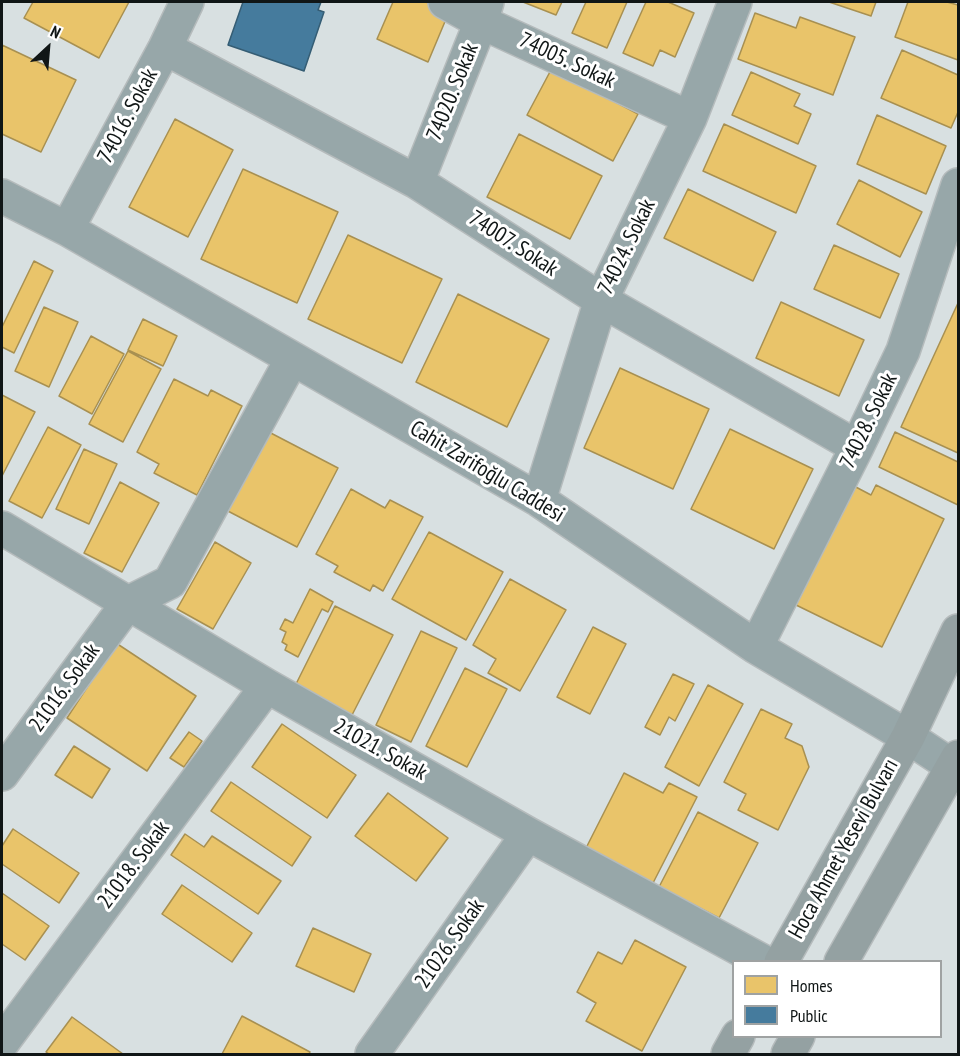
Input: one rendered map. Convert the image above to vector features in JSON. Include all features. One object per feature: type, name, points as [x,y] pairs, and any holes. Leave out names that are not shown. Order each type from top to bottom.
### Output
[{"type":"main road","name":"Hoca Ahmet Yesevi Bulvarı","points":[[782,960],[908,737],[958,632]]},
{"type":"main road","points":[[842,960],[957,764]]},
{"type":"main road","points":[[728,1054],[737,1038]]},
{"type":"main road","points":[[788,1054],[797,1038]]},
{"type":"street","name":"74016. Sokak","points":[[66,229],[165,48],[187,2]]},
{"type":"street","name":"74005. Sokak","points":[[445,2],[484,12],[690,118]]},
{"type":"street","name":"74024. Sokak","points":[[539,500],[601,300],[690,118],[735,2]]},
{"type":"street","name":"74020. Sokak","points":[[417,182],[484,12]]},
{"type":"street","name":"74007. Sokak","points":[[165,48],[417,182],[601,300],[857,447]]},
{"type":"street","name":"74028. Sokak","points":[[756,647],[903,351],[958,185]]},
{"type":"street","name":"Cahit Zarifoğlu Caddesi","points":[[2,196],[66,229],[539,500],[756,647],[957,764]]},
{"type":"street","points":[[128,603],[170,582],[292,359]]},
{"type":"street","name":"21021. Sokak","points":[[2,528],[267,686],[528,834],[761,960]]},
{"type":"street","name":"21016. Sokak","points":[[2,774],[128,603]]},
{"type":"street","name":"21018. Sokak","points":[[2,1043],[267,686]]},
{"type":"street","name":"21026. Sokak","points":[[372,1054],[528,834]]},
{"type":"building: Homes","points":[[33,2],[129,2],[99,58],[24,18]]},
{"type":"building: Homes","points":[[393,2],[426,2],[449,12],[428,62],[377,39]]},
{"type":"building: Homes","points":[[523,2],[562,2],[556,15]]},
{"type":"building: Homes","points":[[586,2],[627,2],[607,48],[572,33]]},
{"type":"building: Homes","points":[[646,2],[668,2],[694,13],[675,57],[660,50],[653,66],[623,53]]},
{"type":"building: Homes","points":[[829,2],[876,2],[871,16]]},
{"type":"building: Homes","points":[[908,2],[947,2],[958,5],[958,60],[895,37]]},
{"type":"building: Homes","points":[[755,13],[796,28],[800,17],[855,37],[833,95],[738,59]]},
{"type":"building: Homes","points":[[2,45],[76,80],[41,152],[2,134]]},
{"type":"building: Homes","points":[[902,50],[958,75],[958,112],[951,128],[881,98]]},
{"type":"building: Homes","points":[[552,68],[638,114],[613,161],[527,115]]},
{"type":"building: Homes","points":[[751,72],[800,94],[794,106],[811,114],[798,144],[732,115]]},
{"type":"building: Homes","points":[[877,115],[946,146],[926,194],[857,164]]},
{"type":"building: Homes","points":[[175,119],[233,150],[188,237],[129,207]]},
{"type":"building: Homes","points":[[724,124],[816,166],[796,213],[703,171]]},
{"type":"building: Homes","points":[[519,134],[602,176],[570,239],[487,197]]},
{"type":"building: Homes","points":[[243,169],[338,212],[297,303],[201,259]]},
{"type":"building: Homes","points":[[859,180],[922,212],[900,257],[837,224]]},
{"type":"building: Homes","points":[[688,189],[776,232],[753,281],[664,238]]},
{"type":"building: Homes","points":[[348,235],[442,279],[402,363],[308,319]]},
{"type":"building: Homes","points":[[834,245],[899,274],[880,318],[814,289]]},
{"type":"building: Homes","points":[[34,261],[53,271],[14,353],[2,347],[2,327]]},
{"type":"building: Homes","points":[[458,294],[549,339],[507,427],[416,382]]},
{"type":"building: Homes","points":[[781,302],[864,340],[839,396],[756,358]]},
{"type":"building: Homes","points":[[958,303],[958,453],[901,427]]},
{"type":"building: Homes","points":[[44,307],[78,322],[49,387],[15,371]]},
{"type":"building: Homes","points":[[143,319],[177,336],[163,366],[128,350]]},
{"type":"building: Homes","points":[[91,336],[124,354],[92,414],[59,396]]},
{"type":"building: Homes","points":[[128,351],[161,369],[123,442],[89,424]]},
{"type":"building: Homes","points":[[620,368],[709,409],[673,489],[584,448]]},
{"type":"building: Homes","points":[[174,379],[208,396],[211,390],[242,406],[197,495],[154,473],[159,464],[137,452]]},
{"type":"building: Homes","points":[[2,395],[35,412],[2,476]]},
{"type":"building: Homes","points":[[48,427],[81,445],[42,518],[9,501]]},
{"type":"building: Homes","points":[[730,429],[813,469],[774,549],[691,509]]},
{"type":"building: Homes","points":[[265,430],[338,468],[297,547],[224,509]]},
{"type":"building: Homes","points":[[895,432],[958,462],[958,505],[879,467]]},
{"type":"building: Homes","points":[[84,449],[117,464],[89,524],[56,509]]},
{"type":"building: Homes","points":[[120,482],[159,503],[122,572],[84,553]]},
{"type":"building: Homes","points":[[852,485],[871,495],[876,485],[944,519],[882,647],[794,604]]},
{"type":"building: Homes","points":[[351,489],[385,508],[390,500],[423,517],[383,591],[373,585],[370,591],[334,572],[338,566],[316,554]]},
{"type":"building: Homes","points":[[429,532],[503,572],[466,640],[392,599]]},
{"type":"building: Homes","points":[[215,542],[251,563],[213,629],[177,609]]},
{"type":"building: Homes","points":[[510,579],[566,610],[520,691],[488,673],[496,659],[473,645]]},
{"type":"building: Homes","points":[[310,589],[333,602],[328,612],[322,609],[298,657],[285,650],[287,645],[282,642],[286,632],[280,629],[285,619],[293,623]]},
{"type":"building: Homes","points":[[335,606],[393,635],[351,717],[294,688]]},
{"type":"building: Homes","points":[[593,627],[626,644],[590,714],[557,697]]},
{"type":"building: Homes","points":[[421,631],[457,648],[411,742],[376,725]]},
{"type":"building: Homes","points":[[116,643],[196,696],[147,771],[67,718]]},
{"type":"building: Homes","points":[[465,668],[507,689],[467,767],[426,746]]},
{"type":"building: Homes","points":[[673,674],[694,684],[675,721],[669,717],[660,735],[645,727]]},
{"type":"building: Homes","points":[[708,685],[743,704],[699,786],[665,767]]},
{"type":"building: Homes","points":[[761,709],[792,724],[785,738],[802,746],[809,767],[778,830],[738,810],[746,794],[724,782]]},
{"type":"building: Homes","points":[[282,724],[356,775],[327,818],[252,767]]},
{"type":"building: Homes","points":[[189,732],[202,741],[184,767],[170,758]]},
{"type":"building: Homes","points":[[74,746],[110,769],[92,798],[55,775]]},
{"type":"building: Homes","points":[[624,773],[663,793],[669,783],[697,797],[652,885],[585,850]]},
{"type":"building: Homes","points":[[231,782],[311,837],[292,866],[211,811]]},
{"type":"building: Homes","points":[[388,793],[448,838],[416,881],[355,836]]},
{"type":"building: Homes","points":[[698,812],[758,843],[719,918],[659,887]]},
{"type":"building: Homes","points":[[13,829],[79,873],[59,903],[2,864],[2,846]]},
{"type":"building: Homes","points":[[185,834],[204,847],[212,836],[281,881],[258,914],[171,855]]},
{"type":"building: Homes","points":[[182,885],[252,933],[232,962],[162,914]]},
{"type":"building: Homes","points":[[2,893],[49,926],[25,960],[2,944]]},
{"type":"building: Homes","points":[[313,928],[371,954],[354,992],[296,966]]},
{"type":"building: Homes","points":[[635,940],[686,967],[642,1051],[586,1021],[596,1003],[577,992],[598,952],[622,964]]},
{"type":"building: Homes","points":[[242,1016],[310,1052],[309,1054],[222,1054]]},
{"type":"building: Homes","points":[[72,1017],[123,1054],[49,1054],[46,1052]]},
{"type":"building: Public","points":[[243,2],[321,2],[318,10],[324,12],[304,71],[228,45]]}]
